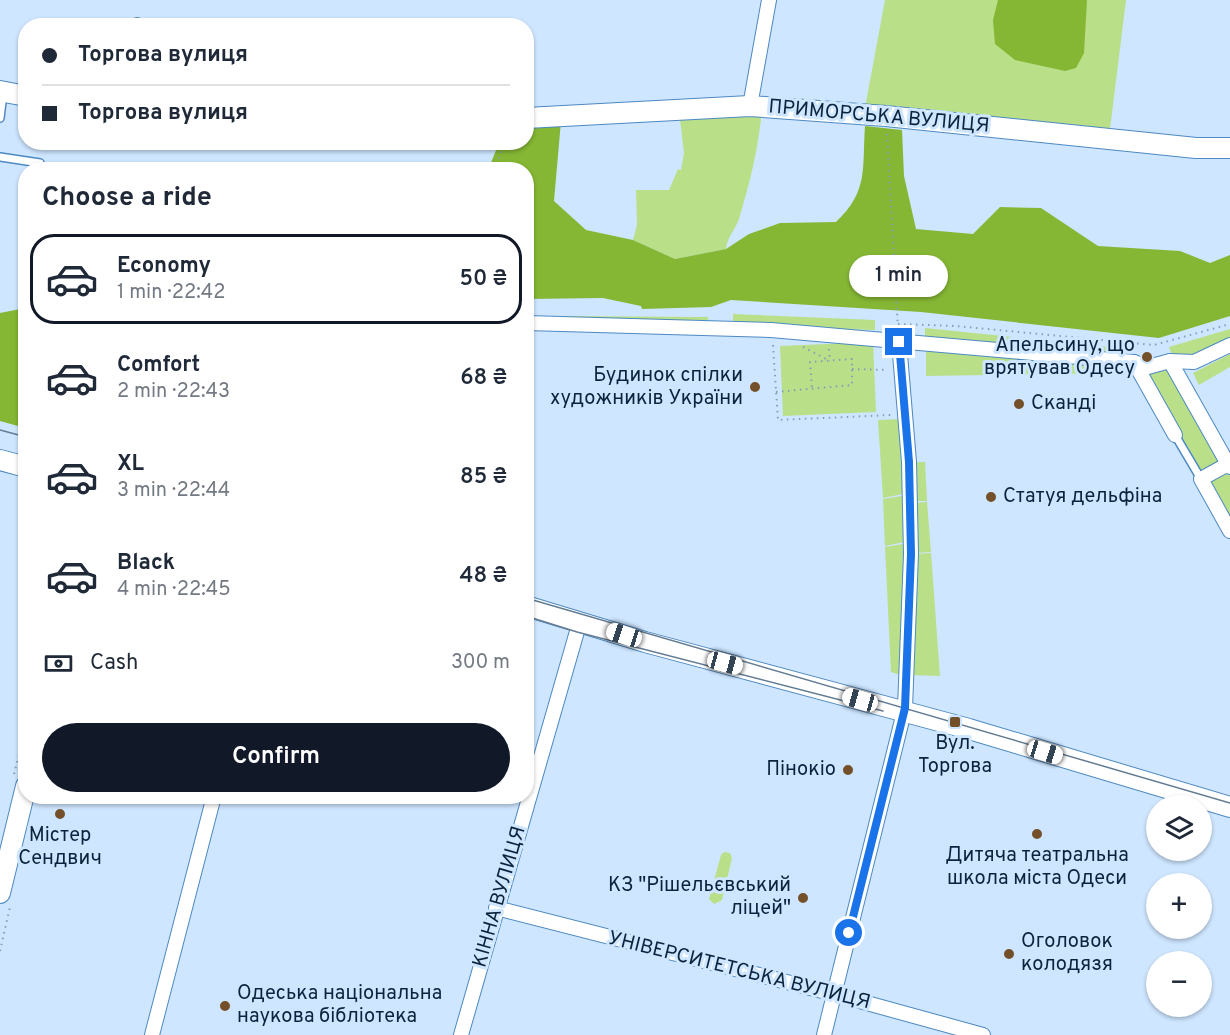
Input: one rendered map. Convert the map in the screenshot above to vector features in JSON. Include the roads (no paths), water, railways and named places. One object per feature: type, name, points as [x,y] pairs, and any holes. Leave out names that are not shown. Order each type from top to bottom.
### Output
[{"type":"main road","points":[[2,92],[18,95]]},
{"type":"main road","name":"ПРИМОРСЬКА ВУЛИЦЯ","points":[[534,118],[750,106],[886,116],[1196,148],[1230,148]]},
{"type":"main road","points":[[0,460],[18,465]]},
{"type":"main road","points":[[534,608],[904,710],[1230,807]]},
{"type":"main road","points":[[0,893],[3,864],[21,804]]},
{"type":"street","points":[[750,106],[769,0]]},
{"type":"street","points":[[534,323],[771,330],[1134,362],[1148,367],[1170,361],[1194,362],[1230,345]]},
{"type":"street","points":[[824,1035],[904,710],[911,554],[909,462],[899,342]]},
{"type":"street","points":[[1170,361],[1229,465],[1201,480],[1230,531]]},
{"type":"street","points":[[1134,362],[1175,435]]},
{"type":"street","name":"КІННА ВУЛИЦЯ","points":[[534,778],[580,621]]},
{"type":"street","points":[[152,1035],[212,804]]},
{"type":"street","name":"КІННА ВУЛИЦЯ","points":[[461,1035],[526,804]]},
{"type":"street","name":"УНІВЕРСИТЕТСЬКА ВУЛИЦЯ","points":[[496,908],[834,994],[983,1035]]},
{"type":"lane","points":[[0,118],[2,92]]},
{"type":"lane","points":[[0,157],[33,162]]},
{"type":"lane","points":[[1175,435],[1201,480]]},
{"type":"tram line","points":[[0,430],[18,435]]},
{"type":"tram line","points":[[534,600],[1230,803]]},
{"type":"tram line","points":[[534,619],[577,632],[883,711]]},
{"type":"place","name":"Апельсину, що врятував Одесу","points":[[1147,357]]},
{"type":"place","name":"Будинок спілки художників України","points":[[755,387]]},
{"type":"place","name":"Сканді","points":[[1019,404]]},
{"type":"place","name":"Статуя дельфіна","points":[[991,497]]},
{"type":"place","name":"Вул. Торгова","points":[[955,722]]},
{"type":"place","name":"Пінокіо","points":[[848,770]]},
{"type":"place","name":"Містер Сендвич","points":[[60,814]]},
{"type":"place","name":"Дитяча театральна школа міста Одеси","points":[[1037,834]]},
{"type":"place","name":"КЗ \"Рішельєвський ліцей\"","points":[[803,898]]},
{"type":"place","name":"Оголовок колодязя","points":[[1009,954]]},
{"type":"place","name":"Одеська національна наукова бібліотека","points":[[225,1006]]}]
